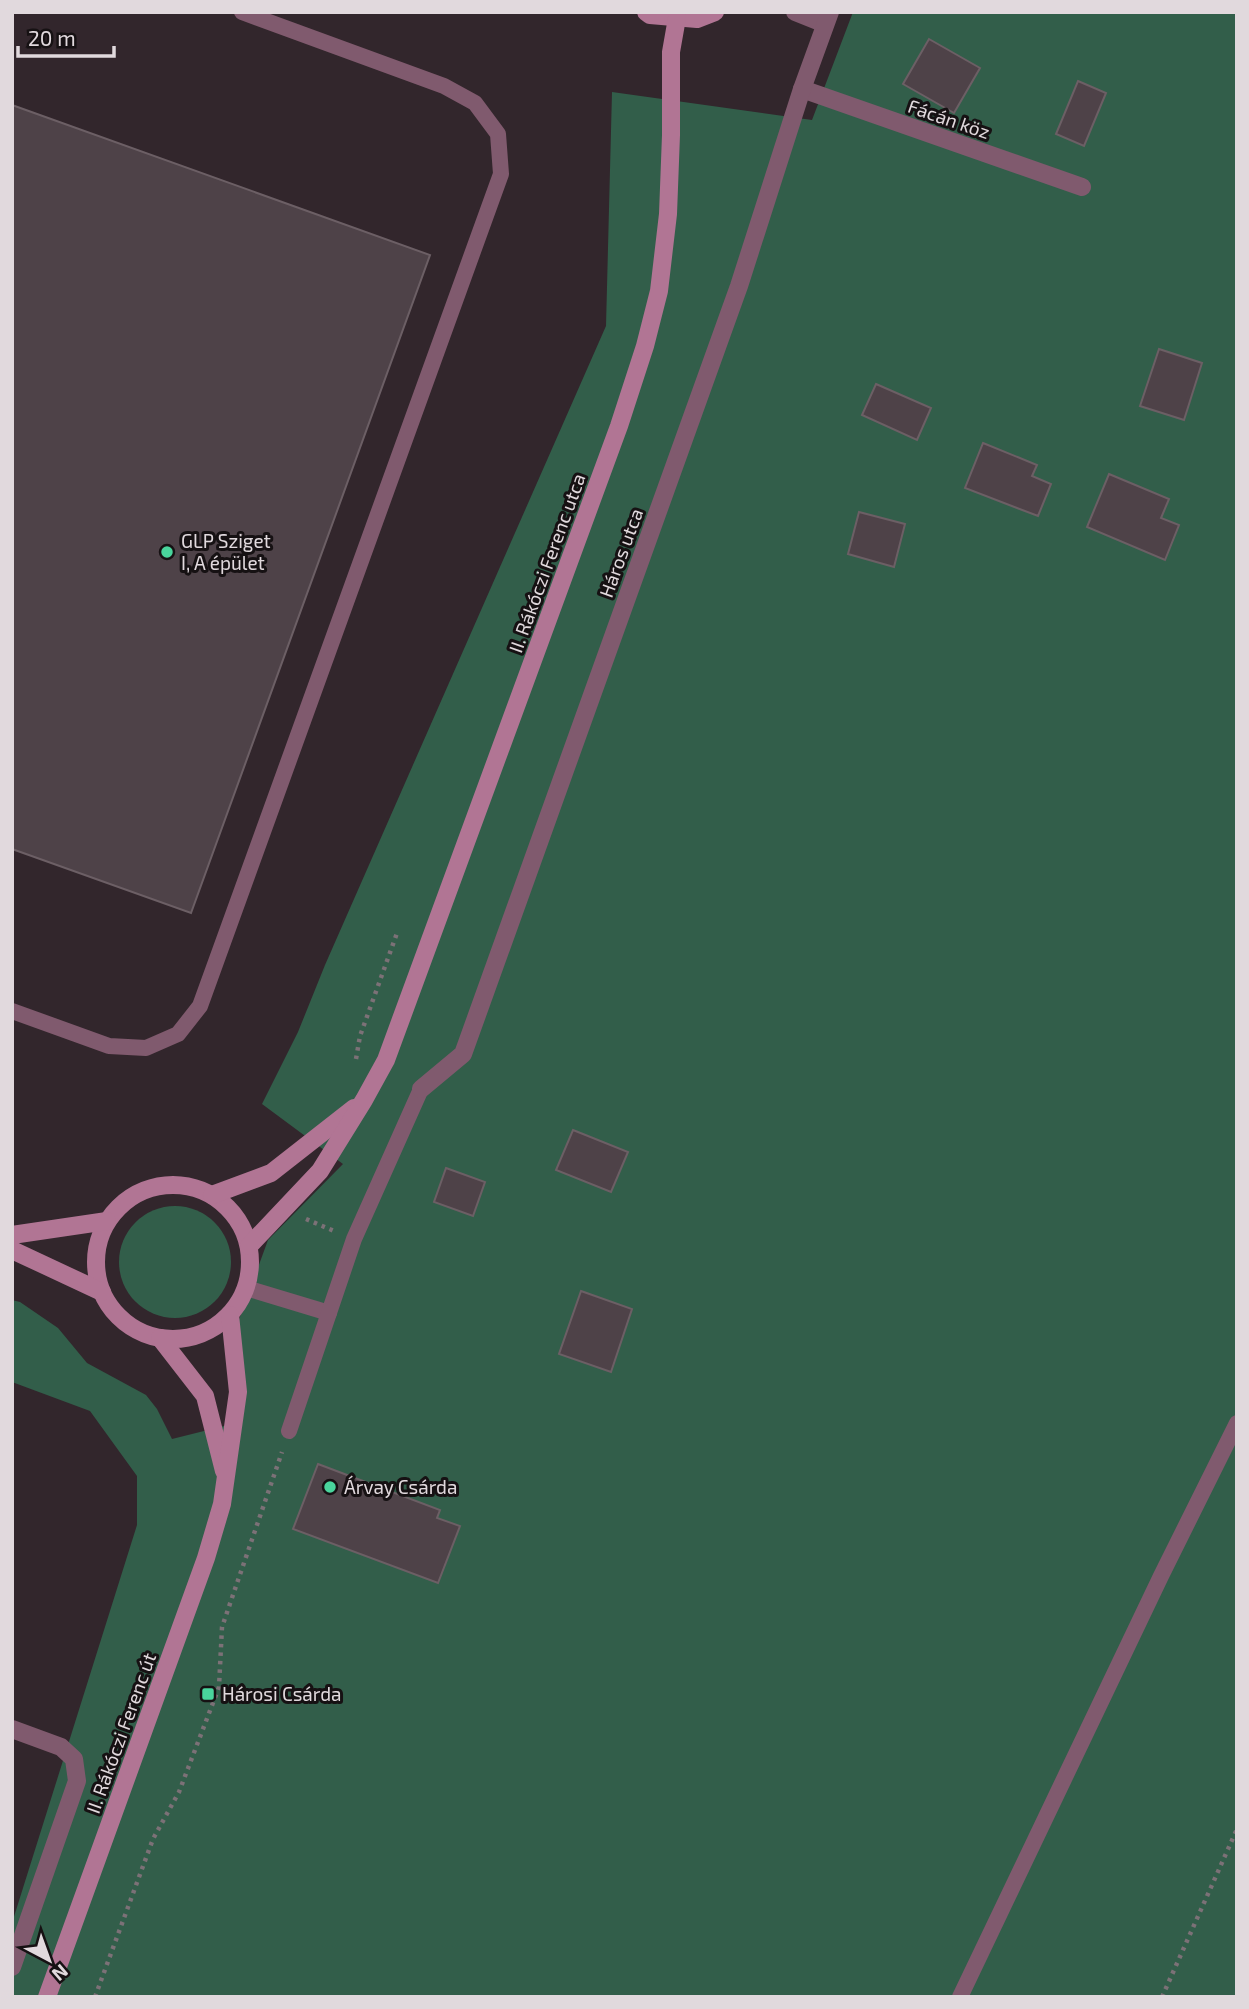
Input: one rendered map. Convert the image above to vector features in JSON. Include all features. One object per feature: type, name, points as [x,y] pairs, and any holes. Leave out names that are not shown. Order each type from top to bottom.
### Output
[{"type":"main road","points":[[646,12],[650,15],[697,19],[715,12]]},
{"type":"main road","name":"II. Rákóczi Ferenc utca","points":[[249,1246],[320,1171],[386,1060],[619,426],[645,346],[659,290],[668,214],[671,52],[677,18]]},
{"type":"main road","name":"II. Rákóczi Ferenc utca","points":[[212,1195],[271,1173],[364,1100]]},
{"type":"main road","points":[[190,1186],[212,1195],[229,1208],[242,1226],[249,1246],[250,1267],[246,1288],[239,1302],[230,1315],[209,1330],[186,1338],[160,1338],[136,1330],[116,1314],[102,1292],[96,1269],[97,1244],[107,1221],[123,1203],[143,1190],[155,1187],[190,1186]]},
{"type":"main road","points":[[12,1235],[107,1221]]},
{"type":"main road","points":[[12,1250],[102,1292]]},
{"type":"main road","points":[[226,1481],[238,1392],[230,1315]]},
{"type":"main road","points":[[160,1338],[205,1396],[226,1481]]},
{"type":"main road","name":"II. Rákóczi Ferenc út","points":[[47,1997],[206,1558],[226,1481]]},
{"type":"street","points":[[795,12],[828,18]]},
{"type":"street","name":"Háros utca","points":[[421,1089],[463,1054],[740,286],[802,89],[828,18]]},
{"type":"street","name":"Fácán köz","points":[[802,89],[1082,187]]},
{"type":"street","points":[[12,1729],[61,1747],[74,1759],[77,1781],[12,1967]]},
{"type":"lane","points":[[12,1011],[109,1046],[146,1048],[178,1034],[200,1006],[501,174],[498,134],[475,103],[444,86],[242,12]]},
{"type":"lane","points":[[289,1431],[354,1239],[421,1089]]},
{"type":"lane","points":[[246,1288],[329,1313]]},
{"type":"lane","points":[[960,1997],[1237,1423]]},
{"type":"path","points":[[95,1997],[153,1839],[179,1792],[219,1687],[222,1627],[289,1431]]},
{"type":"path","points":[[1162,1997],[1237,1829]]},
{"type":"green space","points":[[853,12],[1237,12],[1237,1997],[12,1997],[12,1923],[137,1525],[137,1476],[90,1411],[12,1382],[12,1300],[20,1302],[58,1328],[87,1363],[146,1395],[157,1409],[172,1439],[240,1422],[233,1336],[268,1240],[343,1164],[262,1104],[298,1032],[606,326],[612,92],[812,120]]},
{"type":"green space","points":[[175,1206],[196,1210],[215,1222],[227,1241],[231,1262],[227,1283],[215,1302],[196,1314],[175,1318],[154,1314],[135,1302],[123,1283],[119,1262],[123,1241],[135,1222],[154,1210]]},
{"type":"building","points":[[929,39],[980,68],[954,113],[903,84]]},
{"type":"building","points":[[1078,81],[1106,93],[1084,146],[1056,134]]},
{"type":"building","name":"GLP Sziget I, A épület","points":[[12,105],[430,255],[191,913],[12,849]]},
{"type":"building","points":[[1159,349],[1202,363],[1184,420],[1140,406]]},
{"type":"building","points":[[876,384],[931,408],[917,440],[862,415]]},
{"type":"building","points":[[983,443],[1037,465],[1032,476],[1051,484],[1038,516],[965,488]]},
{"type":"building","points":[[1109,474],[1169,499],[1161,518],[1179,525],[1165,560],[1087,527]]},
{"type":"building","points":[[859,512],[905,524],[894,567],[848,554]]},
{"type":"building","points":[[573,1130],[628,1152],[611,1192],[556,1170]]},
{"type":"building","points":[[446,1168],[485,1182],[473,1216],[434,1202]]},
{"type":"building","points":[[581,1291],[632,1309],[611,1372],[559,1354]]},
{"type":"building","points":[[318,1464],[440,1510],[437,1518],[460,1526],[438,1583],[293,1529]]},
{"type":"place","name":"GLP Sziget I, A épület","points":[[167,552]]},
{"type":"place","name":"Árvay Csárda","points":[[330,1487]]},
{"type":"place","name":"Hárosi Csárda","points":[[208,1694]]}]
